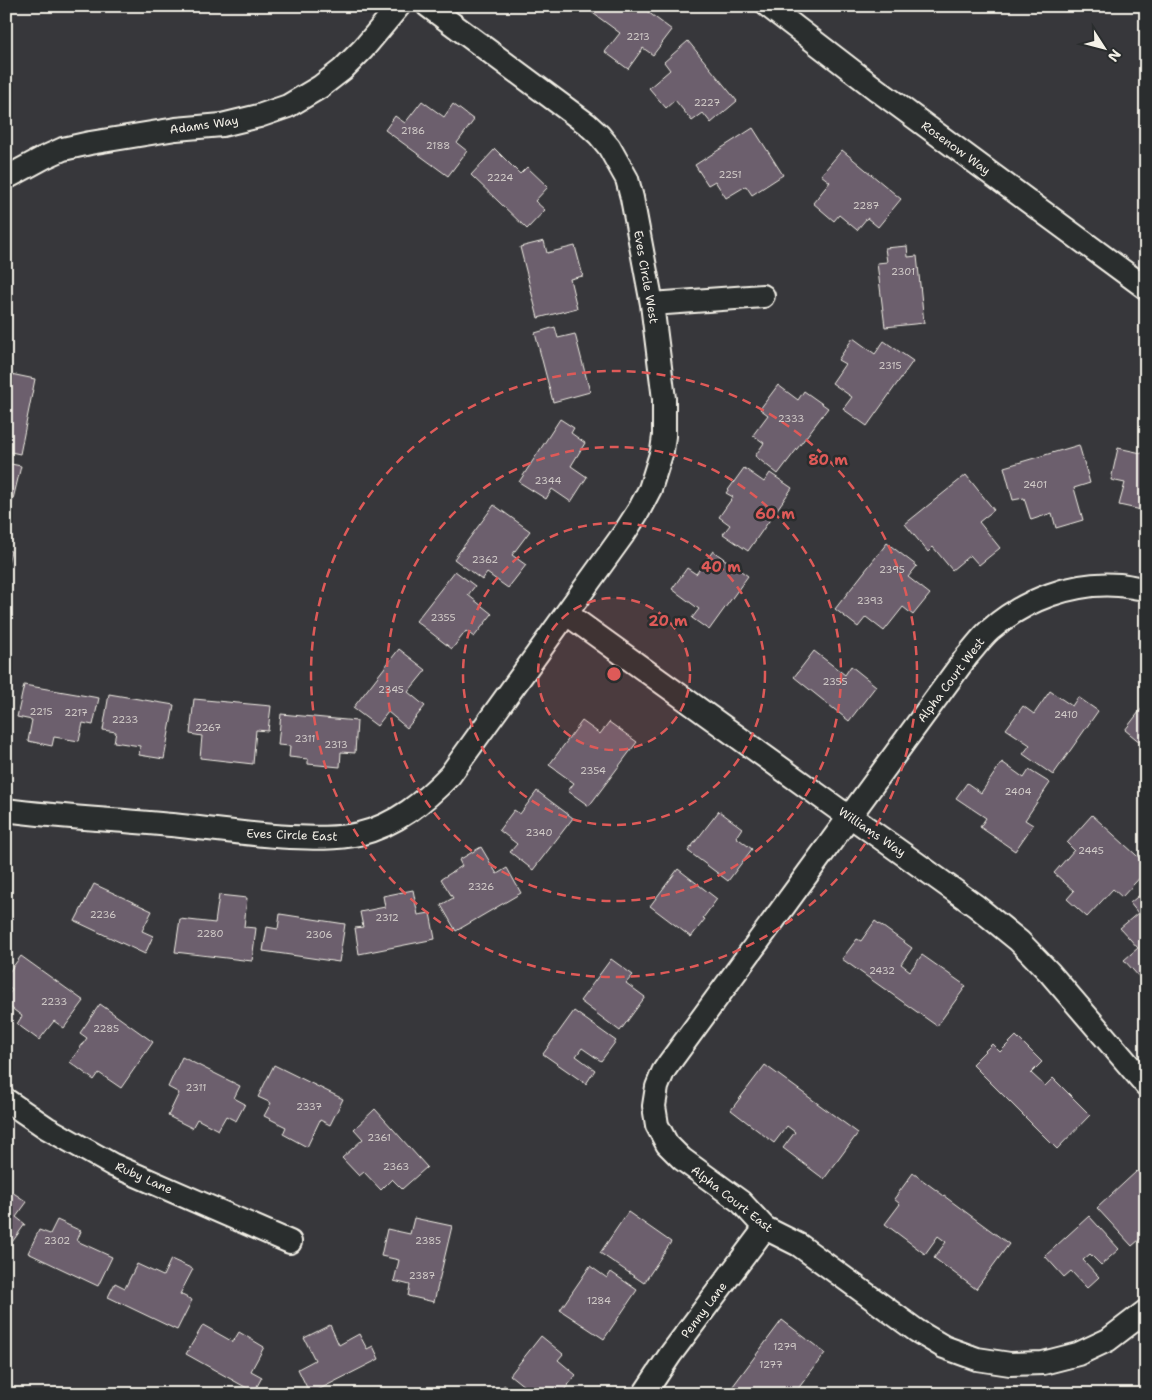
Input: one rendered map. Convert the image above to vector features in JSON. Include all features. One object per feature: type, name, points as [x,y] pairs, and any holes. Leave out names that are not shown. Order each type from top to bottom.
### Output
[{"type":"street","name":"Adams Way","points":[[6,178],[43,158],[63,150],[90,143],[176,129],[222,125],[259,116],[288,106],[320,87],[342,70],[363,49],[399,6]]},
{"type":"street","name":"Eves Circle West","points":[[428,6],[599,134],[609,147],[627,179],[632,198],[652,304],[664,399],[662,451],[650,488],[640,510],[567,614]]},
{"type":"street","name":"Rosenow Way","points":[[768,6],[876,89],[1146,288]]},
{"type":"street","points":[[652,304],[763,296]]},
{"type":"street","name":"Alpha Court West","points":[[850,816],[967,656],[990,630],[1016,610],[1046,596],[1080,586],[1118,585],[1146,589]]},
{"type":"street","name":"Eves Circle East","points":[[6,810],[300,838],[342,837],[380,827],[405,814],[430,796],[450,775],[567,614]]},
{"type":"street","name":"Williams Way","points":[[567,614],[976,906],[1019,941],[1049,972],[1146,1085]]},
{"type":"street","name":"Alpha Court East","points":[[850,816],[663,1072],[657,1087],[654,1106],[657,1125],[667,1144],[682,1159],[741,1202],[765,1228],[799,1245],[918,1331],[944,1347],[977,1359],[1010,1364],[1043,1363],[1078,1354],[1108,1340],[1146,1311]]},
{"type":"street","name":"Ruby Lane","points":[[6,1100],[47,1128],[113,1165],[290,1242]]},
{"type":"street","name":"Penny Lane","points":[[644,1394],[670,1355],[765,1228]]},
{"type":"building","points":[[594,6],[640,6],[672,30],[653,55],[643,48],[628,69],[605,52],[620,33],[590,11]]},
{"type":"building","points":[[688,41],[737,101],[711,123],[703,113],[692,121],[675,100],[666,108],[649,88],[670,70],[664,62]]},
{"type":"building","points":[[422,101],[444,117],[453,104],[474,120],[457,143],[467,151],[448,176],[385,130],[395,116],[405,123]]},
{"type":"building","points":[[753,128],[783,175],[752,195],[746,186],[726,198],[715,181],[708,185],[695,165]]},
{"type":"building","points":[[495,149],[520,174],[527,167],[548,187],[535,201],[545,210],[527,229],[471,175]]},
{"type":"building","points":[[842,150],[901,199],[878,227],[867,218],[857,230],[839,215],[834,221],[813,203],[830,182],[821,175]]},
{"type":"building","points":[[544,241],[547,253],[575,246],[583,276],[570,279],[577,308],[538,318],[520,247]]},
{"type":"building","points":[[907,246],[908,257],[917,256],[924,323],[885,327],[877,263],[887,262],[885,248]]},
{"type":"building","points":[[555,327],[558,338],[575,334],[590,392],[553,402],[535,333]]},
{"type":"building","points":[[853,338],[875,354],[884,341],[913,361],[867,426],[843,409],[852,397],[832,383],[845,364],[838,360]]},
{"type":"building","points":[[6,373],[35,379],[20,454],[6,451]]},
{"type":"building","points":[[778,385],[798,400],[804,391],[828,408],[778,474],[755,456],[764,443],[753,435],[768,415],[760,409]]},
{"type":"building","points":[[560,419],[574,428],[571,433],[585,443],[571,466],[587,477],[571,502],[552,489],[546,499],[519,482]]},
{"type":"building","points":[[1079,445],[1090,483],[1074,488],[1083,520],[1056,528],[1052,513],[1031,520],[1024,498],[1013,500],[1004,467]]},
{"type":"building","points":[[1118,448],[1146,454],[1146,511],[1119,505],[1125,483],[1111,480]]},
{"type":"building","points":[[6,463],[21,466],[6,528]]},
{"type":"building","points":[[744,468],[764,482],[770,473],[792,488],[748,551],[723,534],[730,525],[719,517],[733,497],[726,493]]},
{"type":"building","points":[[966,475],[994,510],[979,522],[1000,548],[979,565],[970,555],[952,570],[933,547],[928,552],[905,524]]},
{"type":"building","points":[[494,505],[530,531],[512,555],[526,565],[508,588],[487,573],[482,580],[454,559]]},
{"type":"building","points":[[887,543],[917,566],[908,577],[930,594],[913,615],[903,607],[884,631],[866,617],[858,627],[835,609]]},
{"type":"building","points":[[6,550],[11,551],[6,571]]},
{"type":"building","points":[[713,551],[748,576],[709,630],[692,618],[699,609],[672,589],[687,568],[696,574]]},
{"type":"building","points":[[455,571],[475,586],[468,595],[492,614],[474,637],[466,631],[452,649],[416,621]]},
{"type":"building","points":[[399,649],[426,670],[408,692],[425,706],[407,728],[388,712],[377,726],[353,708]]},
{"type":"building","points":[[814,651],[845,675],[851,666],[876,686],[849,721],[794,677]]},
{"type":"building","points":[[24,685],[99,698],[93,725],[83,723],[79,741],[54,737],[52,746],[28,741],[32,720],[17,717]]},
{"type":"building","points":[[1050,691],[1072,706],[1078,697],[1098,711],[1053,775],[1023,754],[1030,745],[1006,729],[1023,706],[1034,714]]},
{"type":"building","points":[[109,694],[174,705],[164,759],[139,755],[140,746],[114,742],[116,732],[103,730]]},
{"type":"building","points":[[194,699],[271,706],[268,731],[256,730],[253,764],[200,758],[202,736],[190,734]]},
{"type":"building","points":[[1146,703],[1146,747],[1125,730]]},
{"type":"building","points":[[281,714],[357,721],[355,753],[341,752],[340,767],[308,764],[308,759],[289,757],[290,746],[278,745]]},
{"type":"building","points":[[582,721],[600,734],[609,722],[637,742],[589,806],[568,791],[574,783],[549,765]]},
{"type":"building","points":[[1002,762],[1024,778],[1029,770],[1050,783],[1025,820],[1033,825],[1015,851],[980,827],[986,818],[956,798],[967,783],[981,793]]},
{"type":"building","points":[[537,791],[573,818],[533,870],[510,852],[517,844],[499,830],[514,810],[520,814]]},
{"type":"building","points":[[719,811],[742,828],[736,837],[752,849],[728,881],[688,851]]},
{"type":"building","points":[[1092,815],[1146,864],[1146,871],[1122,897],[1113,889],[1087,917],[1067,899],[1074,891],[1054,873],[1074,850],[1067,843]]},
{"type":"building","points":[[481,847],[497,874],[507,868],[521,893],[456,931],[441,905],[453,898],[441,879],[462,866],[459,860]]},
{"type":"building","points":[[678,869],[717,899],[691,937],[650,906]]},
{"type":"building","points":[[94,884],[152,911],[142,931],[153,936],[145,954],[75,921]]},
{"type":"building","points":[[413,890],[418,915],[430,913],[435,939],[359,954],[355,928],[363,927],[360,912],[385,907],[383,896]]},
{"type":"building","points":[[1143,892],[1146,895],[1146,975],[1141,979],[1124,960],[1138,948],[1120,928],[1138,913],[1130,903]]},
{"type":"building","points":[[219,895],[247,898],[244,927],[256,928],[252,961],[175,952],[180,919],[215,923]]},
{"type":"building","points":[[280,914],[345,924],[339,962],[263,951],[267,927],[278,929]]},
{"type":"building","points":[[875,921],[912,948],[901,964],[910,971],[922,955],[966,986],[937,1026],[842,959],[857,939],[861,941]]},
{"type":"building","points":[[21,956],[84,1001],[64,1028],[54,1021],[39,1040],[17,1024],[22,1016],[6,1004],[6,998],[12,990],[6,986],[6,976]]},
{"type":"building","points":[[611,959],[633,975],[626,983],[645,997],[620,1031],[580,1001]]},
{"type":"building","points":[[100,1004],[153,1042],[121,1088],[99,1073],[94,1080],[70,1062],[87,1038],[80,1033]]},
{"type":"building","points":[[574,1011],[616,1041],[601,1061],[582,1048],[576,1056],[595,1070],[586,1084],[543,1054]]},
{"type":"building","points":[[1016,1036],[1042,1062],[1031,1073],[1045,1086],[1053,1078],[1090,1115],[1057,1149],[972,1064],[992,1044],[1000,1052]]},
{"type":"building","points":[[182,1057],[240,1086],[234,1098],[245,1104],[236,1121],[226,1116],[218,1130],[197,1119],[192,1128],[168,1116],[179,1093],[168,1087]]},
{"type":"building","points":[[274,1065],[343,1099],[330,1125],[320,1120],[307,1147],[283,1134],[286,1127],[264,1116],[271,1103],[258,1097]]},
{"type":"building","points":[[765,1065],[858,1133],[824,1179],[783,1148],[795,1132],[787,1126],[774,1143],[731,1110]]},
{"type":"building","points":[[375,1109],[427,1167],[402,1189],[392,1179],[381,1190],[364,1172],[359,1176],[342,1158],[363,1139],[354,1129]]},
{"type":"building","points":[[1137,1171],[1146,1181],[1146,1234],[1132,1246],[1097,1208]]},
{"type":"building","points":[[913,1173],[1009,1244],[976,1289],[934,1258],[946,1242],[938,1236],[925,1254],[885,1224],[900,1204],[894,1199]]},
{"type":"building","points":[[6,1188],[27,1202],[16,1217],[25,1224],[10,1245],[6,1242]]},
{"type":"building","points":[[628,1212],[671,1242],[644,1283],[600,1253]]},
{"type":"building","points":[[1089,1216],[1119,1249],[1101,1265],[1090,1254],[1083,1260],[1099,1277],[1087,1288],[1071,1271],[1064,1277],[1045,1256]]},
{"type":"building","points":[[414,1218],[452,1226],[434,1302],[408,1296],[410,1285],[394,1281],[399,1260],[381,1256],[387,1229],[410,1234]]},
{"type":"building","points":[[57,1220],[81,1231],[77,1241],[112,1257],[98,1286],[28,1253],[39,1230],[50,1234]]},
{"type":"building","points":[[171,1259],[193,1269],[180,1294],[192,1300],[177,1330],[108,1297],[115,1283],[125,1288],[137,1264],[163,1276]]},
{"type":"building","points":[[590,1266],[607,1278],[611,1272],[637,1290],[604,1339],[560,1310]]},
{"type":"building","points":[[782,1320],[825,1353],[794,1394],[727,1394]]},
{"type":"building","points":[[203,1325],[233,1342],[239,1332],[264,1347],[251,1371],[262,1377],[254,1392],[186,1354]]},
{"type":"building","points":[[330,1325],[339,1345],[359,1334],[367,1349],[373,1346],[379,1359],[310,1394],[298,1369],[315,1360],[304,1338]]},
{"type":"building","points":[[541,1336],[563,1354],[558,1360],[576,1375],[561,1394],[534,1394],[510,1375]]},
{"type":"building","points":[[504,1385],[516,1394],[498,1394]]}]
